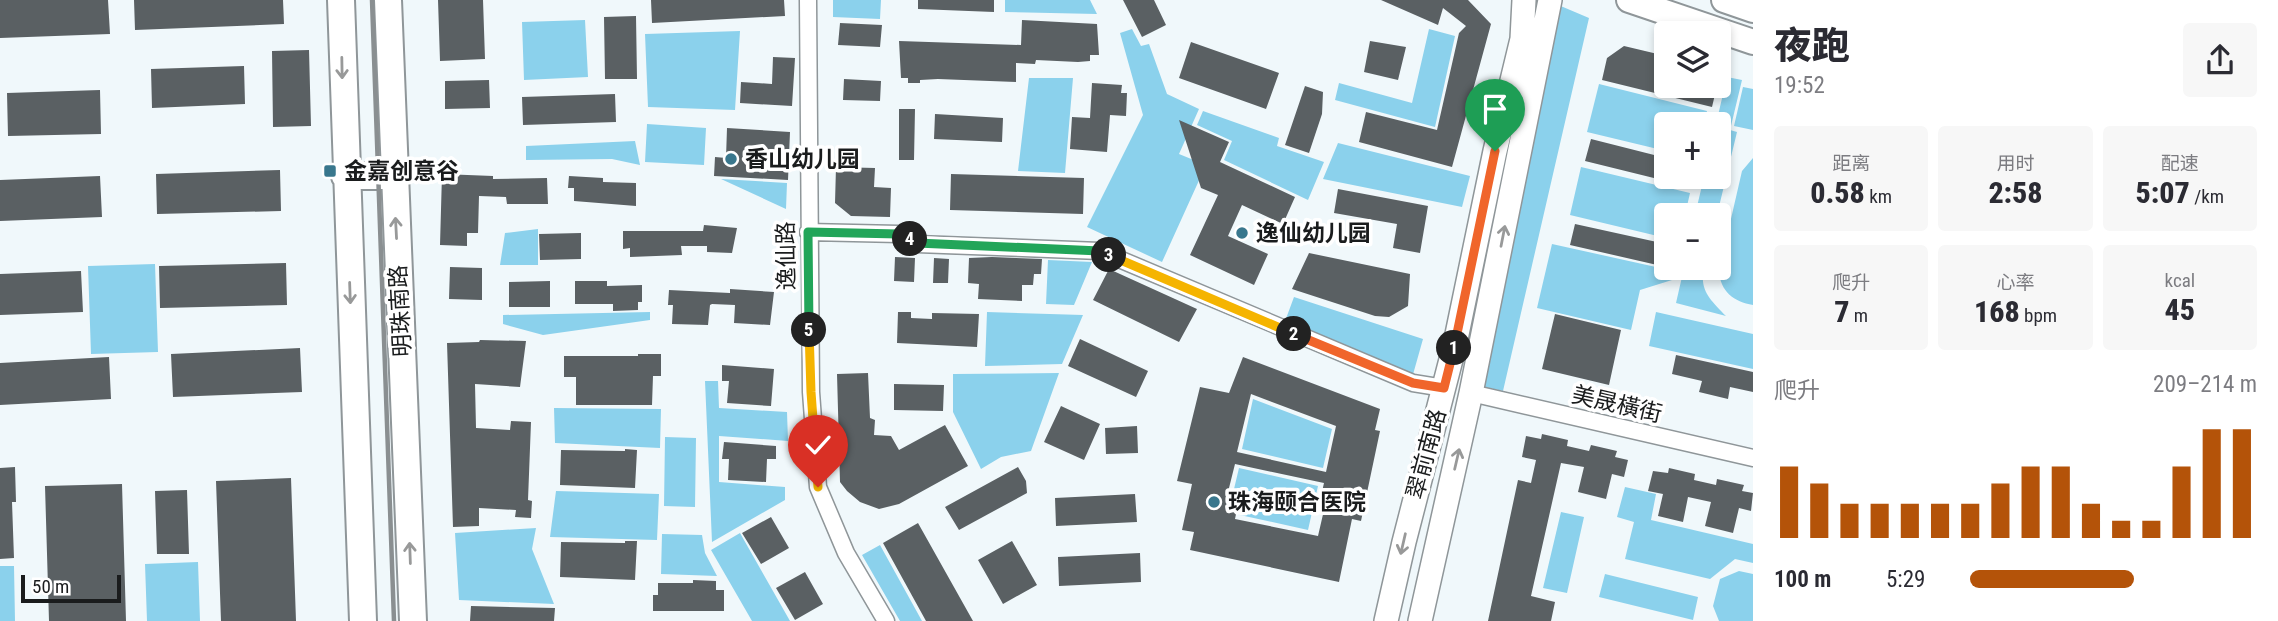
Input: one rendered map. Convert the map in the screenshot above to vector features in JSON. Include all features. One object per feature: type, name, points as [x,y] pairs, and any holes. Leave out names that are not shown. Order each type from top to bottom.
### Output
[{"type":"highway","points":[[341,0],[345,176],[363,621]]},
{"type":"highway","name":"明珠南路","points":[[388,0],[413,621]]},
{"type":"highway","points":[[345,176],[394,176]]},
{"type":"main road","name":"翠前南路","points":[[1386,621],[1444,388],[1522,39],[1524,0]]},
{"type":"main road","name":"翠前南路","points":[[1420,621],[1471,393],[1550,0]]},
{"type":"main road","points":[[1629,0],[1753,42]]},
{"type":"main road","points":[[1724,0],[1753,10]]},
{"type":"street","name":"逸仙路","points":[[808,0],[811,392],[818,487],[846,553],[886,621]]},
{"type":"street","points":[[808,232],[899,234],[917,243],[1100,251],[1413,383],[1444,388]]},
{"type":"street","name":"美晟橫街","points":[[1471,393],[1753,458]]},
{"type":"shaded area","points":[[833,0],[881,0],[880,19],[833,17]]},
{"type":"shaded area","points":[[1005,0],[1090,0],[1097,14],[1005,12]]},
{"type":"shaded area","points":[[1556,4],[1589,18],[1503,391],[1480,386]]},
{"type":"shaded area","points":[[585,20],[588,77],[524,80],[522,22]]},
{"type":"shaded area","points":[[1132,29],[1141,46],[1149,44],[1167,94],[1199,109],[1179,154],[1206,165],[1162,262],[1087,227],[1143,115],[1120,33]]},
{"type":"shaded area","points":[[1429,29],[1455,36],[1435,127],[1335,100],[1339,83],[1412,103]]},
{"type":"shaded area","points":[[740,31],[735,110],[648,107],[645,34]]},
{"type":"shaded area","points":[[1029,78],[1073,78],[1065,173],[1018,171]]},
{"type":"shaded area","points":[[1731,78],[1742,80],[1731,126],[1731,112],[1719,112],[1722,98],[1731,98]]},
{"type":"shaded area","points":[[1599,84],[1707,111],[1654,112],[1654,148],[1587,132]]},
{"type":"shaded area","points":[[1743,87],[1753,89],[1753,130],[1734,126]]},
{"type":"shaded area","points":[[1203,111],[1279,138],[1277,146],[1324,162],[1308,200],[1224,160],[1232,141],[1197,125]]},
{"type":"shaded area","points":[[647,124],[706,128],[704,165],[645,162]]},
{"type":"shaded area","points":[[1731,130],[1737,132],[1731,157]]},
{"type":"shaded area","points":[[635,141],[640,165],[612,159],[526,160],[526,146]]},
{"type":"shaded area","points":[[1338,143],[1470,176],[1462,207],[1323,179]]},
{"type":"shaded area","points":[[1753,158],[1753,305],[1734,298],[1725,290],[1721,280],[1731,280],[1731,219],[1742,171]]},
{"type":"shaded area","points":[[1581,167],[1654,184],[1654,189],[1673,189],[1690,193],[1688,203],[1654,203],[1654,235],[1570,215]]},
{"type":"shaded area","points":[[721,179],[787,183],[786,209]]},
{"type":"shaded area","points":[[1701,189],[1723,189],[1720,203],[1698,203]]},
{"type":"shaded area","points":[[538,229],[538,265],[500,265],[505,233]]},
{"type":"shaded area","points":[[1552,244],[1654,267],[1654,280],[1672,280],[1640,290],[1631,330],[1537,308]]},
{"type":"shaded area","points":[[1048,260],[1092,262],[1074,305],[1046,304]]},
{"type":"shaded area","points":[[155,264],[158,352],[91,354],[88,266]]},
{"type":"shaded area","points":[[1681,280],[1703,280],[1711,300],[1726,316],[1676,303]]},
{"type":"shaded area","points":[[1294,297],[1423,339],[1412,378],[1284,324]]},
{"type":"shaded area","points":[[650,312],[650,320],[543,335],[503,324],[503,315]]},
{"type":"shaded area","points":[[987,312],[1083,315],[1062,364],[985,366]]},
{"type":"shaded area","points":[[1656,312],[1753,334],[1753,369],[1649,346]]},
{"type":"shaded area","points":[[1059,373],[1031,451],[1001,457],[981,469],[953,412],[953,374]]},
{"type":"shaded area","points":[[705,381],[718,381],[719,408],[787,412],[788,441],[719,436],[719,482],[785,487],[785,500],[712,542]]},
{"type":"shaded area","points":[[1253,399],[1332,429],[1323,468],[1242,449]]},
{"type":"shaded area","points":[[554,408],[661,409],[660,448],[555,443]]},
{"type":"shaded area","points":[[665,437],[696,438],[695,507],[664,506]]},
{"type":"shaded area","points":[[1239,468],[1318,486],[1308,530],[1240,515],[1245,491],[1234,489]]},
{"type":"shaded area","points":[[1625,487],[1656,494],[1651,520],[1753,544],[1753,563],[1735,559],[1710,579],[1625,559],[1634,522],[1617,517]]},
{"type":"shaded area","points":[[556,491],[659,494],[657,540],[550,537]]},
{"type":"shaded area","points":[[1561,512],[1584,517],[1567,593],[1543,588]]},
{"type":"shaded area","points":[[536,528],[532,549],[554,604],[459,600],[455,533]]},
{"type":"shaded area","points":[[740,533],[790,621],[752,621],[711,550]]},
{"type":"shaded area","points":[[662,534],[702,535],[705,553],[717,576],[661,574]]},
{"type":"shaded area","points":[[880,545],[922,621],[900,621],[862,555]]},
{"type":"shaded area","points":[[198,562],[200,621],[147,621],[145,564]]},
{"type":"shaded area","points":[[0,566],[14,566],[15,621],[0,621]]},
{"type":"shaded area","points":[[1739,571],[1753,574],[1753,621],[1719,621],[1713,606],[1720,579]]},
{"type":"shaded area","points":[[1605,574],[1698,597],[1693,620],[1599,597]]},
{"type":"building","points":[[0,0],[108,0],[110,34],[0,38]]},
{"type":"building","points":[[134,0],[283,0],[284,24],[135,30]]},
{"type":"building","points":[[438,0],[483,0],[485,59],[440,61]]},
{"type":"building","points":[[651,0],[784,0],[785,16],[652,23]]},
{"type":"building","points":[[918,0],[994,0],[994,12],[918,9]]},
{"type":"building","points":[[1123,0],[1154,0],[1166,25],[1142,37]]},
{"type":"building","points":[[1381,0],[1468,0],[1491,24],[1452,167],[1359,142],[1366,112],[1437,130],[1459,33],[1466,26],[1443,8],[1438,25]]},
{"type":"building","points":[[636,16],[637,79],[605,79],[604,17]]},
{"type":"building","points":[[1022,20],[1097,24],[1099,55],[1090,55],[1090,61],[1036,60],[1035,64],[1016,63],[1016,82],[938,79],[908,83],[908,78],[901,78],[899,41],[1021,45]]},
{"type":"building","points":[[840,23],[882,25],[880,47],[838,45]]},
{"type":"building","points":[[1370,41],[1406,47],[1398,80],[1364,72]]},
{"type":"building","points":[[1191,42],[1279,73],[1266,109],[1179,78]]},
{"type":"building","points":[[1624,46],[1654,53],[1654,93],[1602,80],[1607,58]]},
{"type":"building","points":[[309,50],[311,126],[273,127],[272,51]]},
{"type":"building","points":[[773,57],[795,58],[792,106],[740,103],[741,82],[772,84]]},
{"type":"building","points":[[244,66],[245,104],[152,108],[151,69]]},
{"type":"building","points":[[844,79],[881,81],[880,101],[843,100]]},
{"type":"building","points":[[489,80],[490,108],[445,109],[445,81]]},
{"type":"building","points":[[1092,83],[1122,85],[1121,93],[1127,93],[1126,116],[1110,115],[1107,152],[1070,149],[1072,117],[1090,118]]},
{"type":"building","points":[[1305,86],[1323,92],[1322,114],[1309,153],[1285,145]]},
{"type":"building","points":[[100,90],[101,134],[8,136],[7,93]]},
{"type":"building","points":[[615,94],[616,122],[523,125],[522,97]]},
{"type":"building","points":[[1675,98],[1714,98],[1712,107]]},
{"type":"building","points":[[899,109],[915,109],[914,160],[899,160]]},
{"type":"building","points":[[935,114],[1003,118],[1002,142],[934,139]]},
{"type":"building","points":[[1179,120],[1229,142],[1220,162],[1295,197],[1283,224],[1242,205],[1228,236],[1268,254],[1254,285],[1190,255],[1218,195],[1201,188]]},
{"type":"building","points":[[727,128],[790,132],[788,180],[714,176],[715,157],[726,158]]},
{"type":"building","points":[[1591,139],[1654,155],[1654,178],[1585,161]]},
{"type":"building","points":[[836,167],[875,168],[874,187],[891,188],[890,217],[851,216],[835,203]]},
{"type":"building","points":[[280,170],[281,211],[157,214],[156,174]]},
{"type":"building","points":[[442,174],[493,176],[493,179],[547,178],[548,204],[507,204],[506,197],[479,196],[478,233],[467,233],[467,246],[440,245]]},
{"type":"building","points":[[951,174],[1084,178],[1083,214],[950,210]]},
{"type":"building","points":[[100,176],[102,217],[0,221],[0,180]]},
{"type":"building","points":[[569,176],[603,178],[603,182],[636,183],[636,206],[574,201],[574,188],[568,188]]},
{"type":"building","points":[[1338,189],[1428,206],[1420,253],[1393,248],[1397,224],[1334,213]]},
{"type":"building","points":[[1575,224],[1654,241],[1654,264],[1570,245]]},
{"type":"building","points":[[704,225],[737,228],[732,253],[707,252],[707,246],[681,246],[682,255],[630,257],[630,248],[623,249],[623,231],[703,231]]},
{"type":"building","points":[[581,233],[581,259],[540,260],[539,234]]},
{"type":"building","points":[[1309,253],[1410,274],[1408,306],[1389,317],[1375,316],[1292,289]]},
{"type":"building","points":[[895,257],[915,258],[914,282],[894,281]]},
{"type":"building","points":[[934,258],[949,259],[948,283],[933,283]]},
{"type":"building","points":[[969,258],[1042,259],[1041,274],[1034,274],[1033,285],[1022,285],[1022,301],[978,299],[979,284],[968,283]]},
{"type":"building","points":[[286,263],[287,305],[160,308],[159,266]]},
{"type":"building","points":[[450,267],[482,268],[482,300],[449,299]]},
{"type":"building","points":[[1109,269],[1197,309],[1179,342],[1093,300]]},
{"type":"building","points":[[81,271],[83,312],[0,315],[0,274]]},
{"type":"building","points":[[550,281],[550,307],[509,307],[509,282]]},
{"type":"building","points":[[575,281],[607,281],[607,286],[642,285],[642,302],[638,302],[638,310],[613,311],[613,304],[575,304]]},
{"type":"building","points":[[730,289],[774,292],[770,325],[734,323],[735,305],[712,304],[708,325],[672,324],[673,305],[668,305],[669,290],[730,293]]},
{"type":"building","points":[[898,312],[911,312],[911,318],[932,319],[932,313],[979,314],[977,347],[897,343]]},
{"type":"building","points":[[1555,314],[1621,330],[1609,385],[1542,369]]},
{"type":"building","points":[[1080,339],[1148,371],[1136,397],[1068,366]]},
{"type":"building","points":[[480,340],[526,341],[520,387],[475,384],[476,428],[510,430],[511,421],[531,422],[528,500],[532,501],[531,518],[515,517],[516,510],[479,508],[479,526],[453,527],[447,343]]},
{"type":"building","points":[[300,348],[302,392],[173,397],[171,354]]},
{"type":"building","points":[[661,354],[661,376],[653,376],[652,405],[576,405],[576,377],[564,377],[564,356]]},
{"type":"building","points":[[1676,355],[1753,372],[1753,392],[1730,387],[1728,399],[1699,392],[1702,381],[1672,374]]},
{"type":"building","points":[[109,357],[111,399],[0,405],[0,363]]},
{"type":"building","points":[[1243,357],[1380,409],[1375,430],[1380,431],[1361,521],[1352,519],[1339,582],[1190,550],[1194,532],[1182,530],[1192,484],[1177,481],[1200,387],[1229,393]],"holes":[[[1251,394],[1336,426],[1326,472],[1237,452]],[[1235,464],[1324,483],[1318,509],[1324,510],[1318,536],[1235,519],[1240,495],[1228,492]]]},
{"type":"building","points":[[722,365],[774,369],[771,406],[727,403],[729,381],[722,381]]},
{"type":"building","points":[[868,373],[870,418],[875,420],[874,435],[891,436],[899,450],[945,425],[968,466],[899,504],[879,509],[860,502],[847,491],[840,482],[837,374]]},
{"type":"building","points":[[894,384],[944,385],[943,411],[894,410]]},
{"type":"building","points":[[1061,406],[1100,424],[1084,460],[1044,442]]},
{"type":"building","points":[[1137,426],[1138,453],[1106,454],[1105,428]]},
{"type":"building","points":[[1542,434],[1568,440],[1567,446],[1589,451],[1591,445],[1617,451],[1615,457],[1628,460],[1624,477],[1612,474],[1606,499],[1578,492],[1584,467],[1561,463],[1531,596],[1555,602],[1551,621],[1488,621],[1518,480],[1531,483],[1536,460],[1522,457],[1526,436],[1541,439]]},
{"type":"building","points":[[724,442],[776,446],[776,459],[767,459],[766,482],[728,480],[729,459],[722,459]]},
{"type":"building","points":[[561,450],[637,450],[635,488],[560,485]]},
{"type":"building","points":[[15,467],[16,502],[12,502],[14,558],[0,559],[0,468]]},
{"type":"building","points":[[1018,467],[1026,481],[1027,493],[959,530],[945,507]]},
{"type":"building","points":[[1669,468],[1695,474],[1694,480],[1716,485],[1717,479],[1744,485],[1742,491],[1753,493],[1751,511],[1739,508],[1733,533],[1705,526],[1711,502],[1688,497],[1683,522],[1658,516],[1663,494],[1648,491],[1653,471],[1668,473]]},
{"type":"building","points":[[291,478],[296,621],[221,621],[216,481]]},
{"type":"building","points":[[122,484],[126,621],[49,621],[45,486]]},
{"type":"building","points":[[187,490],[189,554],[157,554],[155,491]]},
{"type":"building","points":[[1135,494],[1137,522],[1056,526],[1055,498]]},
{"type":"building","points":[[771,517],[789,548],[761,564],[742,533]]},
{"type":"building","points":[[918,523],[973,621],[926,621],[883,543]]},
{"type":"building","points":[[637,541],[635,580],[560,577],[561,542]]},
{"type":"building","points":[[1012,541],[1037,585],[1003,604],[978,560]]},
{"type":"building","points":[[1140,553],[1141,582],[1059,586],[1058,557]]},
{"type":"building","points":[[805,572],[823,604],[795,620],[776,588]]},
{"type":"building","points":[[693,580],[716,581],[716,590],[724,590],[724,611],[653,611],[653,595],[658,595],[658,583],[693,583]]},
{"type":"building","points":[[471,606],[555,608],[554,621],[470,621]]},
{"type":"railway","points":[[372,0],[394,621]]},
{"type":"place","name":"香山幼儿园","points":[[731,159]]},
{"type":"place","name":"金嘉创意谷","points":[[330,171]]},
{"type":"place","name":"逸仙幼儿园","points":[[1242,233]]},
{"type":"place","name":"珠海颐合医院","points":[[1214,502]]},
{"type":"route","points":[[818,487],[811,392],[808,232],[899,234],[917,243],[1100,251],[1413,383],[1444,388],[1495,151]]}]
